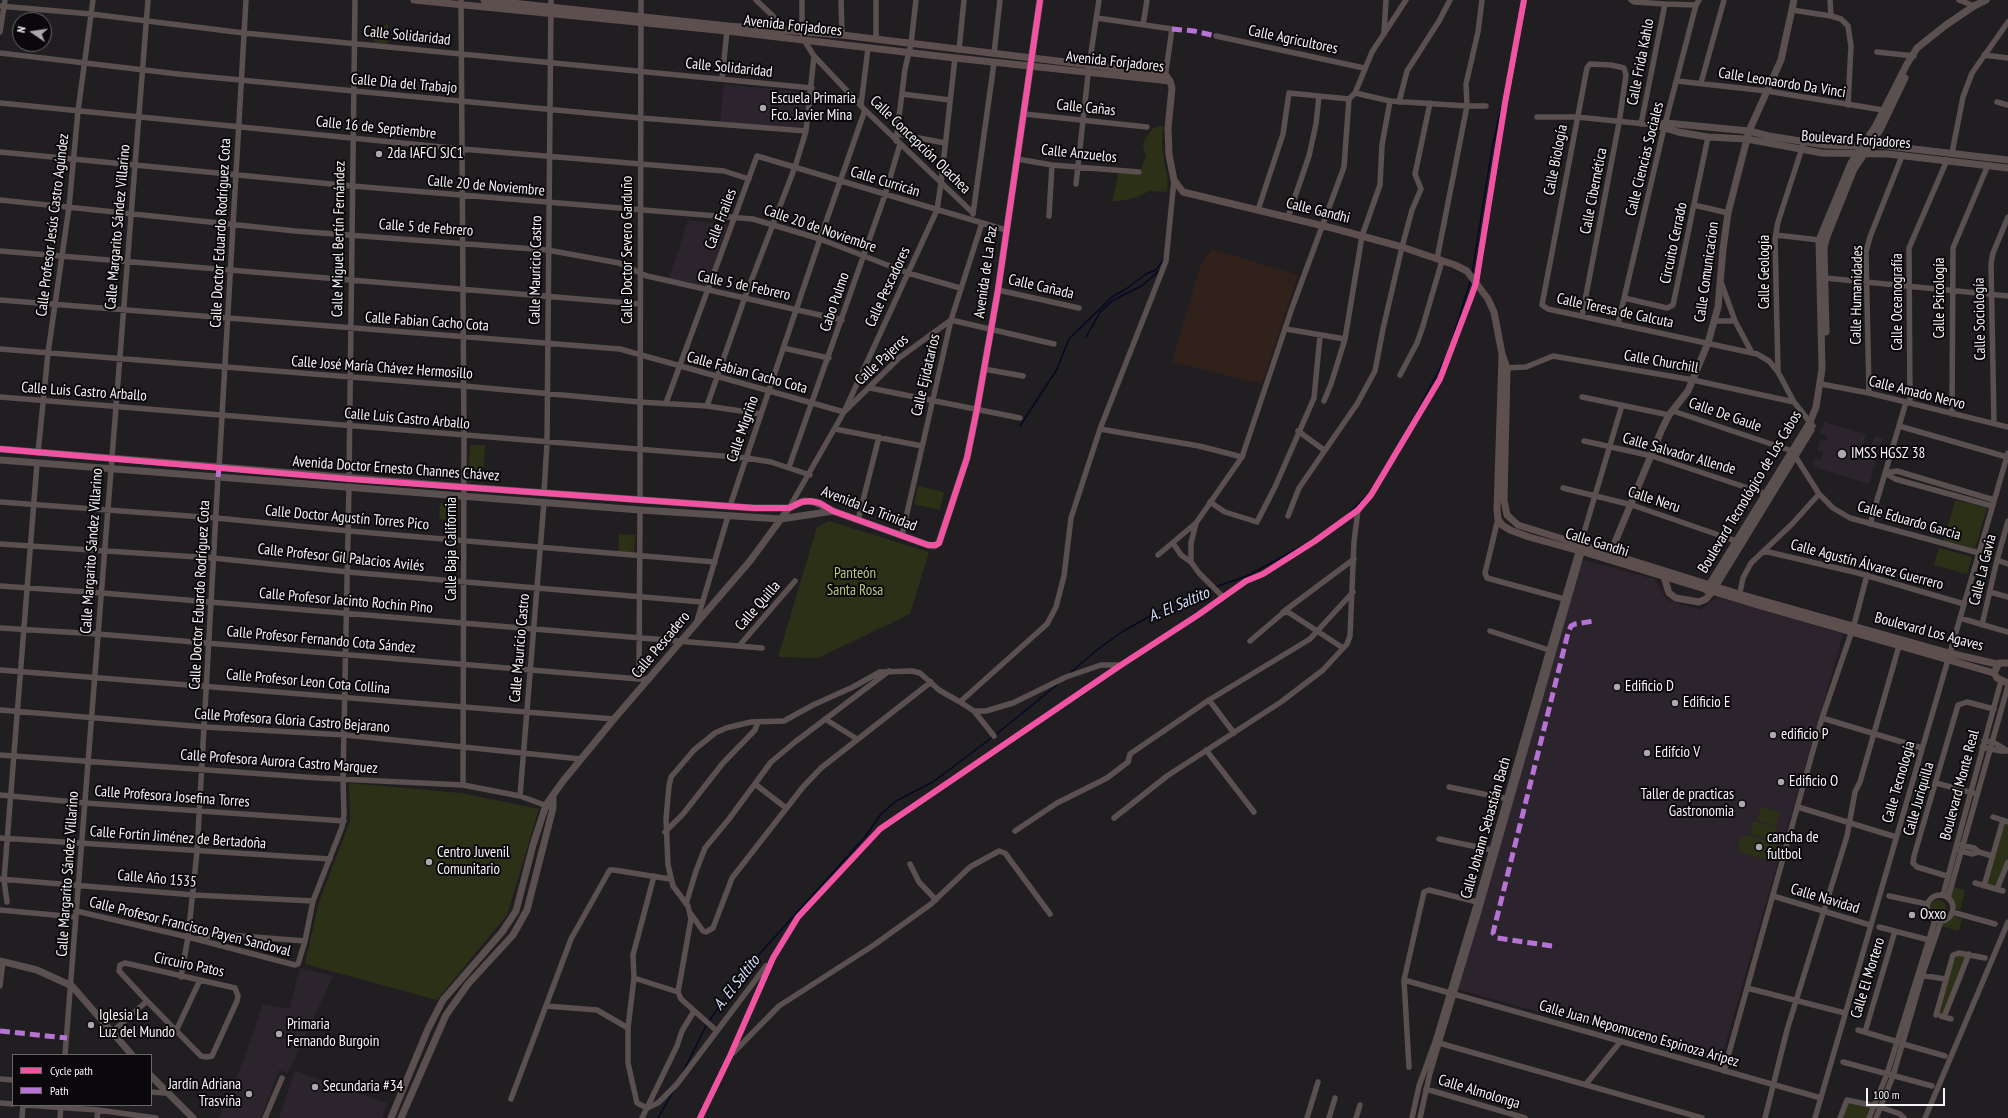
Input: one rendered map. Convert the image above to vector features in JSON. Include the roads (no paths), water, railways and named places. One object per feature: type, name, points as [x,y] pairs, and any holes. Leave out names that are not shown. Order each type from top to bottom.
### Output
[{"type":"main road","name":"Avenida Forjadores","points":[[414,0],[551,7]]},
{"type":"main road","name":"Avenida Forjadores","points":[[484,0],[551,7],[727,32],[803,37],[842,36],[876,39],[994,54],[1031,63],[1167,78]]},
{"type":"main road","name":"Avenida Forjadores","points":[[641,20],[784,32],[803,37],[868,48],[994,63],[1031,63]]},
{"type":"main road","points":[[1167,78],[1172,88],[1167,143],[1174,180]]},
{"type":"main road","name":"Calle Gandhi","points":[[1174,180],[1179,189],[1188,194],[1322,225],[1402,247],[1461,267],[1467,271],[1488,299],[1494,312],[1502,354],[1504,368],[1504,508],[1507,515],[1518,525],[1580,549]]},
{"type":"main road","name":"Calle Gandhi","points":[[1504,368],[1497,500],[1498,519],[1502,525],[1518,534],[1609,556],[1852,632]]},
{"type":"main road","name":"Calle Gandhi","points":[[1609,556],[1664,577],[1711,588]]},
{"type":"main road","points":[[1664,577],[1669,593],[1676,598],[1699,602],[1706,600],[1711,588]]},
{"type":"main road","name":"Calle Gandhi","points":[[1739,596],[1854,625]]},
{"type":"main road","name":"Boulevard Los Agaves","points":[[1854,625],[1994,673]]},
{"type":"main road","name":"Boulevard Los Agaves","points":[[1852,632],[1899,646],[1948,656],[1997,664],[2001,662],[2008,663]]},
{"type":"main road","points":[[1997,664],[1994,673],[2004,682]]},
{"type":"street","points":[[0,32],[2,6],[5,0]]},
{"type":"street","name":"Calle Profesor Jesús Castro Agúndez","points":[[38,453],[48,353],[69,207],[78,111],[93,0]]},
{"type":"street","name":"Calle Margarito Sández Villarino","points":[[66,1054],[126,263],[148,0]]},
{"type":"street","name":"Calle Doctor Eduardo Rodríguez Cota","points":[[219,468],[246,0]]},
{"type":"street","name":"Calle Miguel Bertín Fernández","points":[[349,478],[352,138],[355,0]]},
{"type":"street","name":"Calle Doctor Severo Garduño","points":[[640,500],[641,0]]},
{"type":"street","points":[[802,0],[803,37]]},
{"type":"street","points":[[841,0],[842,36]]},
{"type":"street","points":[[876,0],[876,39]]},
{"type":"street","name":"Cabo Pulmo","points":[[789,467],[829,358],[885,194],[898,143],[902,94],[911,44],[916,0]]},
{"type":"street","points":[[959,50],[964,0]]},
{"type":"street","points":[[994,54],[1000,0]]},
{"type":"street","name":"Avenida de La Paz","points":[[939,543],[967,458],[977,409],[998,290],[1040,0]]},
{"type":"street","points":[[1076,184],[1089,70],[1099,0]]},
{"type":"street","points":[[1142,25],[1147,0]]},
{"type":"street","points":[[1384,34],[1386,0]]},
{"type":"street","points":[[1158,554],[1196,523],[1242,457],[1292,308],[1344,167],[1349,99],[1355,93],[1364,68],[1406,0]]},
{"type":"street","points":[[1398,102],[1407,71],[1439,22],[1450,0]]},
{"type":"street","points":[[1400,375],[1417,343],[1422,329],[1439,260],[1467,106],[1466,84],[1478,32],[1482,0]]},
{"type":"street","points":[[647,1108],[658,1103],[677,1084],[773,958],[798,917],[880,829],[1120,665],[1246,581],[1263,574],[1309,545],[1358,510],[1381,480],[1440,379],[1462,324],[1476,283],[1504,103],[1524,0]]},
{"type":"street","points":[[1631,0],[1634,2],[1665,4],[1697,2]]},
{"type":"street","points":[[1702,83],[1724,0]]},
{"type":"street","name":"Calle Comunicacion","points":[[1609,556],[1671,413],[1684,397],[1693,380],[1708,343],[1715,321],[1721,282],[1723,249],[1728,213],[1749,131],[1781,60],[1794,0]]},
{"type":"street","points":[[1830,0],[1831,16]]},
{"type":"street","points":[[1959,0],[1974,6]]},
{"type":"street","name":"Boulevard Tecnológico de Los Cabos","points":[[1711,588],[1736,540],[1812,424],[1820,409],[1823,384],[1827,369],[1825,278],[1826,239],[1863,145],[1917,48],[1938,30],[1974,6],[1986,0]]},
{"type":"street","points":[[758,1],[773,16],[784,32]]},
{"type":"street","name":"Calle Baja California","points":[[461,2],[464,386],[463,785]]},
{"type":"street","name":"Calle Ciencias Sociales","points":[[1618,324],[1665,126],[1697,2]]},
{"type":"street","name":"Calle Frida Kahlo","points":[[1642,124],[1665,4]]},
{"type":"street","name":"Calle Solidaridad","points":[[2,6],[91,14],[244,33],[812,88]]},
{"type":"street","name":"Calle Mauricio Castro","points":[[544,493],[547,443],[547,250],[549,204],[551,7]]},
{"type":"street","points":[[1792,10],[1831,16],[1845,22],[1849,30],[1850,46],[1848,105]]},
{"type":"street","points":[[1097,18],[1172,29],[1167,78]]},
{"type":"street","points":[[1952,153],[1967,84],[1972,73],[2008,22]]},
{"type":"street","points":[[722,79],[727,32]]},
{"type":"street","name":"Calle Agricultores","points":[[1216,36],[1364,68]]},
{"type":"street","name":"Calle Concepción Olachea","points":[[803,37],[814,56],[865,110],[973,213]]},
{"type":"street","points":[[861,105],[868,48]]},
{"type":"street","points":[[1877,52],[1913,56]]},
{"type":"street","name":"Calle Día del Trabajo","points":[[0,53],[143,70],[354,91],[641,118],[806,131]]},
{"type":"street","points":[[1984,55],[2008,58]]},
{"type":"street","points":[[707,406],[745,297],[774,225],[795,167],[806,131],[812,88],[814,56]]},
{"type":"street","name":"Boulevard Tecnológico de Los Cabos","points":[[1823,384],[1819,240],[1847,171],[1860,154],[1871,144],[1892,107],[1913,56]]},
{"type":"street","name":"Calle Pescadores","points":[[789,508],[836,429],[937,210],[955,58]]},
{"type":"street","points":[[972,220],[994,63]]},
{"type":"street","name":"Calle Biología","points":[[1542,299],[1588,65],[1611,65],[1622,67],[1626,70]]},
{"type":"street","name":"Calle Cibernética","points":[[1582,316],[1619,123],[1626,70]]},
{"type":"street","name":"Calle Leonaordo Da Vinci","points":[[1677,81],[1767,91],[1883,110]]},
{"type":"street","points":[[1258,210],[1283,134],[1289,93],[1349,99]]},
{"type":"street","points":[[1355,93],[1398,102],[1486,106]]},
{"type":"street","points":[[902,94],[950,100]]},
{"type":"street","points":[[1288,217],[1310,149],[1316,124],[1319,96]]},
{"type":"street","points":[[1324,401],[1345,339],[1362,236],[1380,185],[1382,145],[1390,101]]},
{"type":"street","points":[[1998,102],[2008,105]]},
{"type":"street","name":"Calle 16 de Septiembre","points":[[0,103],[138,117],[238,125],[462,149],[724,171],[749,179]]},
{"type":"street","points":[[1288,516],[1298,488],[1357,404],[1375,371],[1383,328],[1402,247],[1414,204],[1421,189],[1415,174],[1430,103]]},
{"type":"street","name":"Calle Migriño","points":[[730,506],[865,110]]},
{"type":"street","name":"Calle Cañas","points":[[1024,114],[1084,119],[1146,127]]},
{"type":"street","name":"Boulevard Forjadores","points":[[1537,117],[1577,117],[1619,123],[1749,131],[1804,142],[1837,146],[1871,144],[1908,150],[1952,153],[2008,160]]},
{"type":"street","name":"Boulevard Forjadores","points":[[1665,126],[1708,137],[1747,139],[1801,150],[1839,154],[1902,156],[2008,168]]},
{"type":"street","points":[[898,134],[945,143]]},
{"type":"street","name":"Circuito Cerrado","points":[[1624,298],[1664,308],[1671,307],[1674,302],[1708,137]]},
{"type":"street","name":"Calle Geología","points":[[1794,402],[1778,372],[1776,235],[1804,142]]},
{"type":"street","name":"Calle 20 de Noviembre","points":[[0,152],[549,204],[734,218],[753,218],[820,239],[908,273],[960,288]]},
{"type":"street","name":"Calle Curricán","points":[[757,156],[1006,230]]},
{"type":"street","name":"Calle Frailes","points":[[666,403],[757,156]]},
{"type":"street","name":"Calle Humanidades","points":[[1869,393],[1867,282],[1868,244],[1902,156]]},
{"type":"street","name":"Calle Anzuelos","points":[[1017,159],[1052,165],[1139,172]]},
{"type":"street","name":"Calle Oceanografía","points":[[1870,524],[1899,426],[1908,402],[1910,287],[1909,248],[1946,160]]},
{"type":"street","points":[[1049,216],[1052,165]]},
{"type":"street","name":"Calle Psicología","points":[[1952,414],[1953,248],[1988,166]]},
{"type":"street","points":[[960,702],[1042,631],[1051,618],[1064,576],[1072,518],[1100,429],[1166,261],[1174,180]]},
{"type":"street","name":"Calle 5 de Febrero","points":[[0,200],[352,235],[463,242],[547,250],[619,263],[640,273],[707,291],[745,297],[842,320]]},
{"type":"street","points":[[1694,205],[1728,213]]},
{"type":"street","name":"Calle Sociología","points":[[1994,423],[1991,258],[2008,217]]},
{"type":"street","name":"Calle Ejidatarios","points":[[902,535],[950,320],[982,224]]},
{"type":"street","points":[[1776,235],[1819,240]]},
{"type":"street","points":[[0,251],[126,263],[463,288],[548,297],[640,304]]},
{"type":"street","points":[[1825,278],[2008,296]]},
{"type":"street","points":[[1721,282],[1735,321],[1752,353]]},
{"type":"street","name":"Calle Cañada","points":[[998,290],[1079,308]]},
{"type":"street","name":"Calle Teresa de Calcuta","points":[[1542,299],[1542,305],[1545,308],[1752,353],[1765,358],[1778,372]]},
{"type":"street","name":"Calle Fabian Cacho Cota","points":[[0,300],[615,349],[640,354],[679,367],[769,390],[844,412]]},
{"type":"street","points":[[950,320],[1054,344]]},
{"type":"street","name":"Calle Pajeros","points":[[844,412],[903,355],[950,320]]},
{"type":"street","points":[[1715,321],[1735,321]]},
{"type":"street","points":[[1286,329],[1320,336],[1345,339]]},
{"type":"street","points":[[1210,502],[1225,512],[1257,522],[1275,487],[1298,431],[1314,398],[1320,336]]},
{"type":"street","points":[[783,348],[829,358]]},
{"type":"street","name":"Calle José María Chávez Hermosillo","points":[[0,349],[464,386],[640,402],[707,406],[761,414]]},
{"type":"street","name":"Calle Churchill","points":[[1504,368],[1526,366],[1553,356],[1693,380],[1794,402]]},
{"type":"street","points":[[984,369],[1023,376]]},
{"type":"street","name":"Calle Amado Nervo","points":[[1823,384],[1869,393],[1952,414],[2008,426]]},
{"type":"street","points":[[870,388],[1020,418]]},
{"type":"street","name":"Calle Luis Castro Arballo","points":[[0,397],[547,443],[746,458],[789,467],[810,475]]},
{"type":"street","name":"Calle De Gaule","points":[[1582,397],[1622,406],[1671,413],[1794,452]]},
{"type":"street","points":[[1794,402],[1812,424]]},
{"type":"street","points":[[1580,549],[1622,406]]},
{"type":"street","points":[[1899,426],[2007,455]]},
{"type":"street","points":[[836,429],[922,446]]},
{"type":"street","points":[[1100,429],[1199,446],[1242,457]]},
{"type":"street","points":[[1298,431],[1324,450]]},
{"type":"street","points":[[858,520],[880,437]]},
{"type":"street","name":"Calle Salvador Allende","points":[[1584,441],[1652,456],[1766,494]]},
{"type":"street","name":"Avenida Doctor Ernesto Channes Chávez","points":[[0,450],[544,493],[730,506],[789,508]]},
{"type":"street","name":"Boulevard Tecnológico de Los Cabos","points":[[1711,588],[1794,452]]},
{"type":"street","name":"Calle Eduardo Garcia","points":[[1794,452],[1819,494],[1841,514],[1870,524],[1979,553]]},
{"type":"street","name":"Calle Tecnología","points":[[1815,1118],[2007,455]]},
{"type":"street","name":"Avenida Doctor Ernesto Channes Chávez","points":[[0,460],[111,467],[218,477],[349,486],[640,510],[781,519]]},
{"type":"street","points":[[7,902],[2,880],[12,796],[37,463]]},
{"type":"street","points":[[1885,473],[1897,471],[1993,503]]},
{"type":"street","name":"Calle Doctor Eduardo Rodríguez Cota","points":[[181,976],[194,895],[198,852],[218,477]]},
{"type":"street","points":[[198,939],[216,934],[305,941],[312,901],[330,859],[344,820],[343,779],[346,698],[349,486]]},
{"type":"street","name":"Calle Neru","points":[[1563,488],[1632,505],[1736,540]]},
{"type":"street","points":[[1739,596],[1747,570],[1819,494]]},
{"type":"street","name":"Avenida La Trinidad","points":[[789,508],[807,501],[820,503],[833,511],[902,535],[928,546],[934,546],[939,543]]},
{"type":"street","name":"Calle Doctor Agustín Torres Pico","points":[[0,502],[34,506],[216,518],[348,531],[715,562]]},
{"type":"street","name":"Calle Mauricio Castro","points":[[520,796],[544,502]]},
{"type":"street","name":"Calle Pescadero","points":[[550,807],[553,798],[563,781],[614,719],[683,641],[750,561],[789,508]]},
{"type":"street","points":[[640,510],[639,679],[649,680]]},
{"type":"street","points":[[1114,818],[1167,776],[1234,733],[1306,683],[1323,670],[1343,648],[1350,636],[1358,510]]},
{"type":"street","name":"Avenida La Trinidad","points":[[781,519],[833,511]]},
{"type":"street","points":[[697,623],[728,516]]},
{"type":"street","points":[[1498,519],[1485,572],[1487,578],[1564,598]]},
{"type":"street","name":"Calle La Gavia","points":[[1982,625],[1997,560],[2008,521]]},
{"type":"street","points":[[1191,562],[1191,543],[1196,523]]},
{"type":"street","points":[[1173,543],[1181,555],[1191,562],[1199,573],[1223,597]]},
{"type":"street","name":"Calle Profesor Gil Palacios Avilés","points":[[0,544],[213,558],[348,572],[702,602]]},
{"type":"street","name":"Calle Johann Sebastián Bach","points":[[1420,1118],[1426,1089],[1477,902],[1508,799],[1564,598],[1580,549]]},
{"type":"street","name":"Calle Johann Sebastián Bach","points":[[1412,1118],[1419,1086],[1452,993],[1580,549]]},
{"type":"street","name":"Calle Agustín Álvarez Guerrero","points":[[1764,551],[1867,575],[1964,604]]},
{"type":"street","points":[[1274,618],[1354,559]]},
{"type":"street","points":[[1997,560],[2008,564]]},
{"type":"street","points":[[1724,1072],[1822,718],[1852,632],[1867,575]]},
{"type":"street","name":"Calle Quilla","points":[[739,646],[795,581]]},
{"type":"street","name":"Calle Profesor Jacinto Rochin Pino","points":[[0,586],[534,628],[762,648]]},
{"type":"street","points":[[1016,831],[1057,803],[1107,778],[1128,762],[1130,754],[1209,700],[1307,641],[1353,592]]},
{"type":"street","points":[[1990,592],[2008,597]]},
{"type":"street","points":[[1250,641],[1283,613],[1288,612],[1343,648]]},
{"type":"street","points":[[1960,618],[2008,632]]},
{"type":"street","name":"Calle Profesor Fernando Cota Sández","points":[[0,628],[98,634],[639,679]]},
{"type":"street","points":[[1490,631],[1549,650]]},
{"type":"street","points":[[1765,1118],[1787,1030],[1849,824],[1855,792],[1860,782],[1899,646]]},
{"type":"street","points":[[974,712],[986,711],[1013,703],[1066,677],[1101,666],[1120,665]]},
{"type":"street","name":"Calle Profesor Leon Cota Collina","points":[[0,670],[614,719]]},
{"type":"street","points":[[931,682],[821,768],[786,808],[732,878],[713,928],[708,931],[703,931],[673,886],[670,879],[665,832],[669,786],[674,773],[694,750],[715,733],[743,723],[779,722],[788,720],[812,705],[853,687],[875,673],[890,671],[916,672],[931,682],[938,690],[960,702],[974,712],[994,736]]},
{"type":"street","points":[[686,904],[705,848],[776,758],[825,719],[890,671]]},
{"type":"street","name":"Boulevard Monte Real","points":[[1946,897],[1982,747],[2004,682]]},
{"type":"street","name":"Boulevard Monte Real","points":[[1964,845],[2008,686]]},
{"type":"street","points":[[1209,700],[1234,733]]},
{"type":"street","name":"Calle Juriquilla","points":[[1947,876],[1920,869],[1913,863],[1958,705],[1967,702],[1994,709]]},
{"type":"street","name":"Calle Profesora Gloria Castro Bejarano","points":[[0,710],[205,727],[345,735],[581,759]]},
{"type":"street","points":[[1822,718],[1922,748]]},
{"type":"street","points":[[825,719],[857,739]]},
{"type":"street","points":[[665,832],[683,814],[723,763],[755,730],[758,722]]},
{"type":"street","points":[[1984,741],[1993,742],[2008,751]]},
{"type":"street","points":[[1982,747],[2008,751]]},
{"type":"street","points":[[1206,750],[1254,812]]},
{"type":"street","name":"Calle Profesora Aurora Castro Marquez","points":[[0,755],[202,770],[463,785],[520,796],[550,807]]},
{"type":"street","points":[[1936,783],[1978,794]]},
{"type":"street","points":[[755,784],[786,808]]},
{"type":"street","points":[[1449,787],[1508,799]]},
{"type":"street","name":"Calle Profesora Josefina Torres","points":[[0,795],[85,803],[344,820]]},
{"type":"street","points":[[390,1118],[443,1000],[502,932],[516,911],[533,845],[550,807]]},
{"type":"street","points":[[401,1118],[421,1068],[446,1015],[460,995],[512,935],[527,910],[550,807]]},
{"type":"street","points":[[1798,807],[1896,838]]},
{"type":"street","points":[[1984,886],[1992,856],[2005,821],[1992,817]]},
{"type":"street","name":"Calle Fortín Jiménez de Bertadoña","points":[[0,838],[198,852],[330,859]]},
{"type":"street","points":[[1439,839],[1492,850]]},
{"type":"street","points":[[1958,849],[1964,845],[1992,856]]},
{"type":"street","points":[[1958,849],[1974,854],[1979,852]]},
{"type":"street","name":"Boulevard Monte Real","points":[[1946,897],[1947,876],[1958,849]]},
{"type":"street","points":[[730,1056],[779,1006],[874,945],[936,900],[970,867],[999,851],[1002,851],[1050,914]]},
{"type":"street","points":[[1997,889],[2008,862]]},
{"type":"street","points":[[910,864],[918,882],[936,900]]},
{"type":"street","points":[[511,1099],[571,939],[609,871],[614,870],[670,879]]},
{"type":"street","points":[[647,1108],[635,1101],[628,1063],[628,1028],[634,978],[633,955],[654,876]]},
{"type":"street","name":"Calle Año 1535","points":[[2,880],[194,895],[312,901]]},
{"type":"street","points":[[1974,883],[2003,891]]},
{"type":"street","points":[[1409,1067],[1404,980],[1426,891],[1477,902]]},
{"type":"street","name":"Calle Navidad","points":[[1773,896],[1870,925]]},
{"type":"street","points":[[1888,896],[1927,904]]},
{"type":"street","points":[[1934,896],[1946,897],[1952,905],[1952,912],[1949,917],[1938,920],[1927,912],[1927,904],[1934,896]]},
{"type":"street","name":"Calle Profesor Francisco Payen Sandoval","points":[[0,910],[76,914],[198,939],[297,965],[305,941]]},
{"type":"street","points":[[1952,912],[1995,924]]},
{"type":"street","points":[[691,914],[688,942],[678,992],[681,999],[717,1031]]},
{"type":"street","points":[[1869,1118],[1877,1107],[1890,1075],[1901,1043],[1929,940],[1938,920]]},
{"type":"street","points":[[1921,972],[1938,920]]},
{"type":"street","points":[[1925,1118],[2008,922]]},
{"type":"street","points":[[1879,927],[1929,940]]},
{"type":"street","name":"Calle El Mortero","points":[[1865,1032],[1895,931]]},
{"type":"street","points":[[1936,1015],[1953,954],[1969,954],[1985,958]]},
{"type":"street","points":[[1944,1017],[1969,954]]},
{"type":"street","points":[[480,957],[486,964]]},
{"type":"street","points":[[701,1118],[706,1103],[730,1056],[773,958]]},
{"type":"street","points":[[0,986],[1,961],[37,970],[72,986],[131,1054]]},
{"type":"street","name":"Circuiro Patos","points":[[128,963],[181,976],[235,988],[238,996],[212,1056],[201,1056],[146,1001],[120,973],[119,968],[122,964],[128,963]]},
{"type":"street","points":[[1936,1015],[1953,966]]},
{"type":"street","points":[[1921,972],[1945,979]]},
{"type":"street","points":[[634,978],[678,992]]},
{"type":"street","points":[[176,1030],[200,980]]},
{"type":"street","name":"Calle Juan Nepomuceno Espinoza Aripez","points":[[1404,980],[1621,1041],[1724,1072],[1821,1098]]},
{"type":"street","points":[[1747,988],[1845,1013]]},
{"type":"street","points":[[112,1032],[146,1001]]},
{"type":"street","points":[[546,1006],[597,1010],[628,1028]]},
{"type":"street","points":[[642,1118],[677,1046],[682,1031],[694,1011]]},
{"type":"street","points":[[1936,1015],[1951,1019]]},
{"type":"street","points":[[1858,1030],[1945,1056]]},
{"type":"street","points":[[1586,1084],[1621,1041]]},
{"type":"street","points":[[1439,1043],[1702,1118]]},
{"type":"street","points":[[1843,1062],[1932,1086]]},
{"type":"street","points":[[413,1064],[421,1068]]},
{"type":"street","points":[[152,1077],[166,1093],[193,1118]]},
{"type":"street","points":[[265,1118],[282,1078]]},
{"type":"street","points":[[0,1079],[12,1080]]},
{"type":"street","points":[[1307,1118],[1318,1082]]},
{"type":"street","name":"Calle Almolonga","points":[[1426,1089],[1525,1118]]},
{"type":"street","points":[[152,1092],[166,1093]]},
{"type":"street","points":[[1330,1118],[1335,1098]]},
{"type":"street","points":[[1840,1118],[1847,1100],[1900,1114],[1904,1118]]},
{"type":"street","points":[[0,1103],[12,1104]]},
{"type":"street","points":[[1356,1118],[1360,1105]]},
{"type":"street","points":[[22,1118],[24,1106]]},
{"type":"street","points":[[60,1118],[61,1106],[156,1118]]},
{"type":"street","points":[[1876,1118],[1877,1107]]},
{"type":"street","points":[[97,1118],[98,1110]]},
{"type":"waterway","name":"A. El Saltito","points":[[1472,274],[1492,149],[1501,108]]},
{"type":"waterway","points":[[1020,426],[1057,369],[1069,339],[1112,297],[1126,289],[1146,274],[1156,270],[1164,259]]},
{"type":"waterway","points":[[1086,337],[1100,312],[1112,301],[1143,285],[1160,270]]},
{"type":"waterway","name":"A. El Saltito","points":[[1453,337],[1471,279]]},
{"type":"waterway","name":"A. El Saltito","points":[[1410,425],[1446,357]]},
{"type":"waterway","name":"A. El Saltito","points":[[1349,513],[1366,496]]},
{"type":"waterway","name":"A. El Saltito","points":[[1215,587],[1247,576],[1304,545]]},
{"type":"waterway","name":"A. El Saltito","points":[[1070,673],[1098,649],[1122,632],[1155,613],[1212,588]]},
{"type":"waterway","name":"A. El Saltito","points":[[709,1021],[745,970],[865,837],[881,814],[896,801],[933,782],[994,736],[1058,684]]},
{"type":"waterway","name":"A. El Saltito","points":[[683,1072],[707,1024]]},
{"type":"waterway","name":"A. El Saltito","points":[[658,1118],[673,1092]]},
{"type":"place","name":"Escuela Primaria Fco. Javier Mina","points":[[763,108]]},
{"type":"place","name":"2da IAFCJ SJC1","points":[[379,154]]},
{"type":"place","name":"IMSS HGSZ 38","points":[[1842,454]]},
{"type":"place","name":"Edificio D","points":[[1617,687]]},
{"type":"place","name":"Edificio E","points":[[1675,703]]},
{"type":"place","name":"edificio P","points":[[1773,735]]},
{"type":"place","name":"Edifcio V","points":[[1647,753]]},
{"type":"place","name":"Edificio O","points":[[1781,782]]},
{"type":"place","name":"Taller de practicas Gastronomia","points":[[1742,804]]},
{"type":"place","name":"cancha de fultbol","points":[[1759,847]]},
{"type":"place","name":"Centro Juvenil Comunitario","points":[[429,862]]},
{"type":"place","name":"Oxxo","points":[[1912,915]]},
{"type":"place","name":"Iglesia La Luz del Mundo","points":[[91,1025]]},
{"type":"place","name":"Primaria Fernando Burgoin","points":[[279,1034]]},
{"type":"place","name":"Secundaria #34","points":[[315,1087]]},
{"type":"place","name":"Jardín Adriana Trasviña","points":[[249,1094]]},
{"type":"park label","name":"Panteón Santa Rosa","points":[[855,582]]}]
